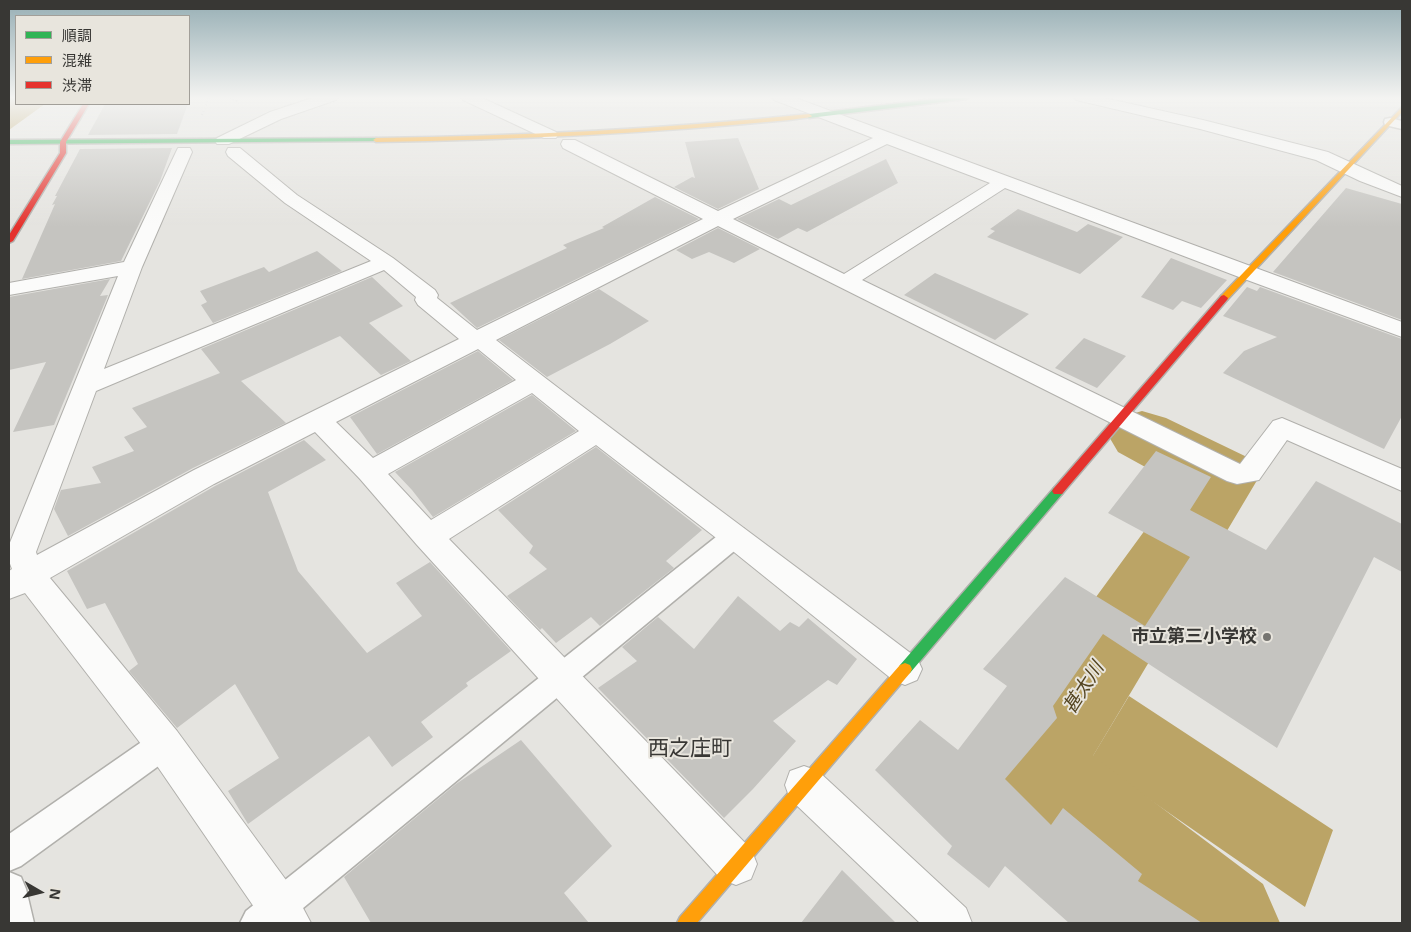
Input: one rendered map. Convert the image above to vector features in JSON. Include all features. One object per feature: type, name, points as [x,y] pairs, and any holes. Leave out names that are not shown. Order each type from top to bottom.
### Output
[{"type":"main road","points":[[9,142],[228,146],[415,140]]},
{"type":"main road","points":[[686,923],[1246,273],[1347,167],[1377,140]]},
{"type":"main road","points":[[9,241],[63,154],[63,142]]},
{"type":"street","points":[[234,140],[228,146],[291,199],[386,262],[426,295],[426,300],[534,381],[597,432],[905,668]]},
{"type":"street","points":[[19,580],[204,477],[717,219],[881,140]]},
{"type":"street","points":[[893,140],[1402,330]]},
{"type":"street","points":[[1265,140],[1322,156],[1366,178],[1402,192]]},
{"type":"street","points":[[569,144],[838,279],[847,281],[1237,474],[1249,473],[1282,427],[1401,477]]},
{"type":"street","points":[[184,152],[132,267],[21,552],[19,580],[164,744],[275,918]]},
{"type":"street","points":[[847,281],[1003,182]]},
{"type":"street","points":[[85,386],[386,262]]},
{"type":"street","points":[[9,289],[132,267]]},
{"type":"street","points":[[370,472],[534,381]]},
{"type":"street","points":[[318,420],[370,472],[428,537],[736,864]]},
{"type":"street","points":[[428,537],[597,432]]},
{"type":"street","points":[[804,785],[951,923]]},
{"type":"lane","points":[[275,918],[561,677],[735,536]]},
{"type":"lane","points":[[9,854],[164,744]]},
{"type":"lane","points":[[9,889],[16,923]]},
{"type":"shaded area","points":[[1129,696],[1333,830],[1305,907],[1091,759]]},
{"type":"building","points":[[739,140],[759,189],[718,209],[674,187],[692,177],[695,178],[685,142]]},
{"type":"building","points":[[172,148],[160,181],[121,261],[22,279],[55,204],[52,205],[57,196],[55,196],[80,149]]},
{"type":"building","points":[[886,159],[898,183],[807,232],[798,228],[778,239],[737,219],[779,199],[791,205]]},
{"type":"building","points":[[1346,188],[1402,204],[1402,320],[1273,272]]},
{"type":"building","points":[[655,197],[699,219],[477,328],[450,303],[567,248],[563,245],[604,228],[602,227]]},
{"type":"building","points":[[1018,209],[1077,232],[1088,224],[1123,237],[1080,274],[987,237],[995,231],[990,229]]},
{"type":"building","points":[[718,228],[760,249],[734,263],[709,252],[692,259],[676,250]]},
{"type":"building","points":[[317,251],[342,271],[213,323],[201,305],[207,302],[200,291],[264,267],[269,272]]},
{"type":"building","points":[[1171,258],[1227,280],[1201,308],[1182,301],[1173,310],[1141,297]]},
{"type":"building","points":[[935,273],[1029,314],[995,340],[904,295]]},
{"type":"building","points":[[372,277],[403,306],[369,323],[411,361],[381,375],[340,336],[241,381],[286,423],[193,468],[68,536],[54,509],[61,490],[101,483],[92,467],[134,451],[124,437],[147,427],[132,408],[220,373],[201,349]]},
{"type":"building","points":[[110,279],[100,296],[108,295],[54,425],[13,432],[46,362],[9,370],[9,297]]},
{"type":"building","points":[[1247,287],[1257,291],[1260,287],[1402,339],[1402,416],[1384,449],[1223,373],[1244,351],[1277,337],[1223,316]]},
{"type":"building","points":[[599,289],[649,321],[547,377],[499,340]]},
{"type":"building","points":[[1084,338],[1126,356],[1097,388],[1055,368]]},
{"type":"building","points":[[478,351],[513,380],[377,454],[350,417]]},
{"type":"building","points":[[532,395],[576,431],[433,517],[395,472]]},
{"type":"building","points":[[304,440],[326,460],[268,492],[298,571],[367,653],[422,616],[396,583],[430,562],[511,651],[466,683],[468,686],[421,722],[433,737],[392,767],[369,736],[248,824],[228,791],[279,758],[235,684],[177,728],[129,671],[138,664],[105,603],[87,609],[67,571],[215,486]]},
{"type":"building","points":[[596,447],[702,530],[666,561],[674,568],[600,626],[591,617],[556,643],[542,628],[540,630],[507,596],[547,569],[529,553],[533,546],[498,510]]},
{"type":"building","points":[[1156,451],[1211,477],[1190,510],[1266,550],[1316,481],[1402,524],[1402,572],[1374,557],[1277,748],[1103,634],[1053,706],[1057,718],[1005,779],[1051,825],[1063,808],[1142,874],[1138,881],[1202,923],[1069,923],[1005,866],[989,888],[947,854],[952,846],[875,770],[920,720],[958,750],[1007,686],[983,669],[1065,577],[1145,626],[1190,557],[1108,513]]},
{"type":"building","points":[[738,596],[780,631],[790,622],[799,627],[808,618],[857,659],[837,685],[828,680],[773,721],[796,741],[724,818],[598,688],[637,661],[622,647],[658,617],[694,649]]},
{"type":"building","points":[[521,740],[612,846],[564,893],[589,923],[371,923],[344,877],[456,784]]},
{"type":"building","points":[[842,870],[896,923],[801,923]]},
{"type":"waterway","name":"甚太川","points":[[1142,435],[1223,477],[1030,769],[1224,923]]},
{"type":"traffic: fast","points":[[9,142],[285,140]]},
{"type":"traffic: fast","points":[[905,669],[1058,491]]},
{"type":"traffic: slow","points":[[1224,298],[1372,140]]},
{"type":"traffic: slow","points":[[686,923],[905,669]]},
{"type":"traffic: jam","points":[[9,241],[63,153],[64,140]]},
{"type":"traffic: jam","points":[[1058,491],[1224,298]]},
{"type":"place","name":"市立第三小学校","points":[[1267,637]]},
{"type":"district","name":"西之庄町","points":[[690,749]]}]
